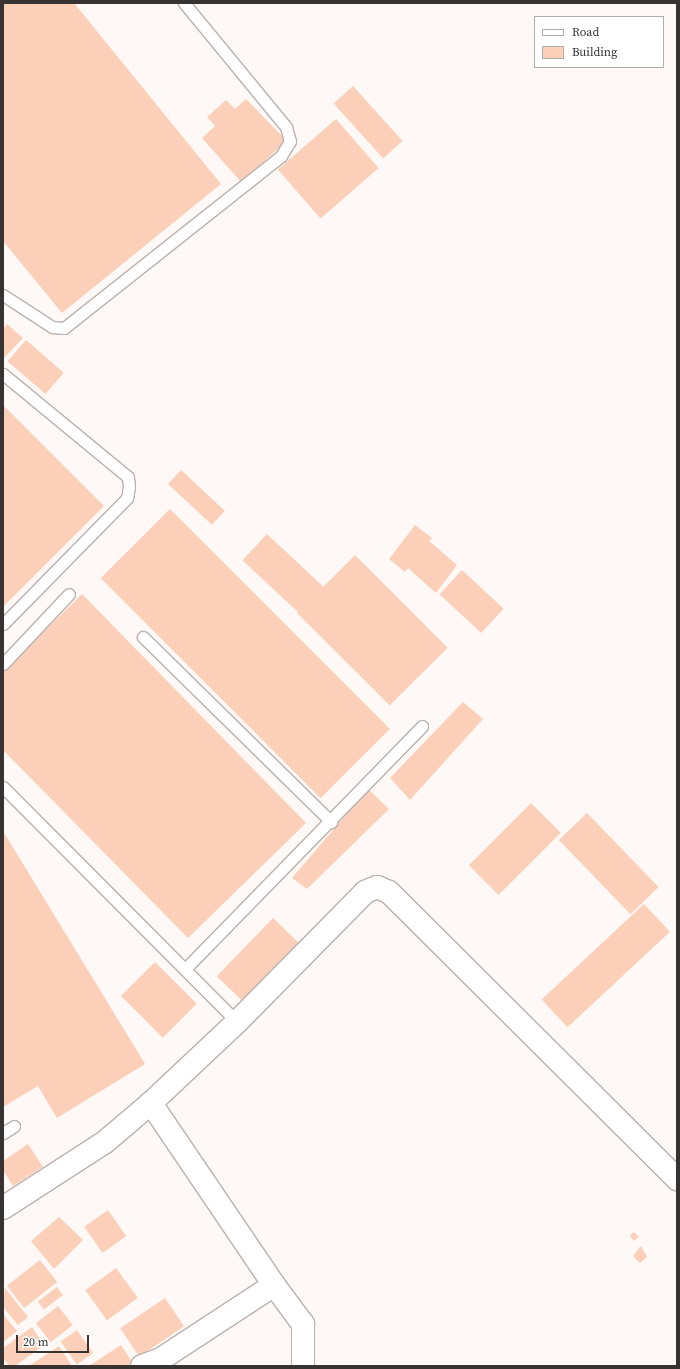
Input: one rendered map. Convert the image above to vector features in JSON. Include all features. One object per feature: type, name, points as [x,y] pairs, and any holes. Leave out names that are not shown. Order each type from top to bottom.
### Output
[{"type":"street","points":[[3,1208],[105,1142],[151,1103],[237,1022],[365,892],[377,887],[389,892],[677,1179]]},
{"type":"street","points":[[151,1103],[274,1285],[303,1324],[304,1366]]},
{"type":"street","points":[[142,1366],[161,1359],[274,1285]]},
{"type":"lane","points":[[3,295],[52,327],[64,328],[281,156],[290,141],[286,127],[184,3]]},
{"type":"lane","points":[[3,374],[128,477],[129,487],[127,498],[3,624]]},
{"type":"lane","points":[[3,664],[69,594]]},
{"type":"lane","points":[[143,637],[331,822]]},
{"type":"lane","points":[[186,968],[331,822],[422,726]]},
{"type":"lane","points":[[3,787],[186,968],[237,1022]]},
{"type":"lane","points":[[3,1133],[14,1126]]},
{"type":"building","points":[[3,3],[74,3],[221,184],[62,313],[3,241]]},
{"type":"building","points":[[353,86],[403,141],[383,158],[334,103]]},
{"type":"building","points":[[246,99],[287,141],[241,182],[202,138],[215,126],[207,117],[226,100],[235,109]]},
{"type":"building","points":[[336,119],[379,168],[321,219],[278,170]]},
{"type":"building","points":[[7,324],[23,338],[4,358],[3,329]]},
{"type":"building","points":[[26,340],[64,373],[45,394],[8,361]]},
{"type":"building","points":[[3,405],[104,506],[3,607]]},
{"type":"building","points":[[181,470],[225,511],[212,525],[168,484]]},
{"type":"building","points":[[170,509],[390,729],[321,798],[101,578]]},
{"type":"building","points":[[415,525],[432,538],[429,541],[457,565],[436,593],[408,568],[405,572],[389,559]]},
{"type":"building","points":[[267,534],[325,588],[300,614],[242,560]]},
{"type":"building","points":[[355,555],[448,648],[390,706],[297,613]]},
{"type":"building","points":[[462,570],[504,609],[481,633],[439,594]]},
{"type":"building","points":[[82,594],[306,823],[188,938],[3,750],[3,672]]},
{"type":"building","points":[[463,702],[483,719],[410,800],[390,778]]},
{"type":"building","points":[[368,789],[389,809],[307,889],[292,878]]},
{"type":"building","points":[[531,803],[561,833],[498,895],[469,865]]},
{"type":"building","points":[[587,813],[659,887],[630,914],[559,840]]},
{"type":"building","points":[[3,831],[145,1064],[57,1118],[38,1086],[3,1107]]},
{"type":"building","points":[[644,904],[670,932],[568,1027],[542,999]]},
{"type":"building","points":[[273,918],[301,945],[245,1003],[217,976]]},
{"type":"building","points":[[155,962],[197,1004],[163,1038],[121,996]]},
{"type":"building","points":[[28,1144],[43,1167],[13,1186],[3,1170],[3,1161]]},
{"type":"building","points":[[108,1210],[126,1236],[103,1253],[84,1227]]},
{"type":"building","points":[[59,1217],[83,1240],[54,1269],[31,1241]]},
{"type":"building","points":[[634,1232],[639,1237],[633,1241],[630,1235]]},
{"type":"building","points":[[641,1246],[647,1257],[640,1263],[633,1256]]},
{"type":"building","points":[[40,1260],[57,1282],[24,1308],[7,1286]]},
{"type":"building","points":[[116,1268],[138,1298],[107,1320],[85,1290]]},
{"type":"building","points":[[57,1287],[63,1295],[44,1309],[38,1301]]},
{"type":"building","points":[[5,1288],[28,1317],[18,1325],[3,1307]]},
{"type":"building","points":[[165,1298],[184,1326],[139,1356],[120,1328]]},
{"type":"building","points":[[58,1306],[73,1325],[51,1342],[36,1323]]},
{"type":"building","points":[[3,1314],[17,1331],[3,1342]]},
{"type":"building","points":[[32,1327],[44,1345],[15,1366],[9,1366],[3,1358],[3,1348]]},
{"type":"building","points":[[77,1330],[93,1353],[77,1364],[61,1341]]},
{"type":"building","points":[[121,1345],[132,1362],[127,1366],[89,1366]]},
{"type":"building","points":[[59,1346],[72,1366],[29,1366]]}]
